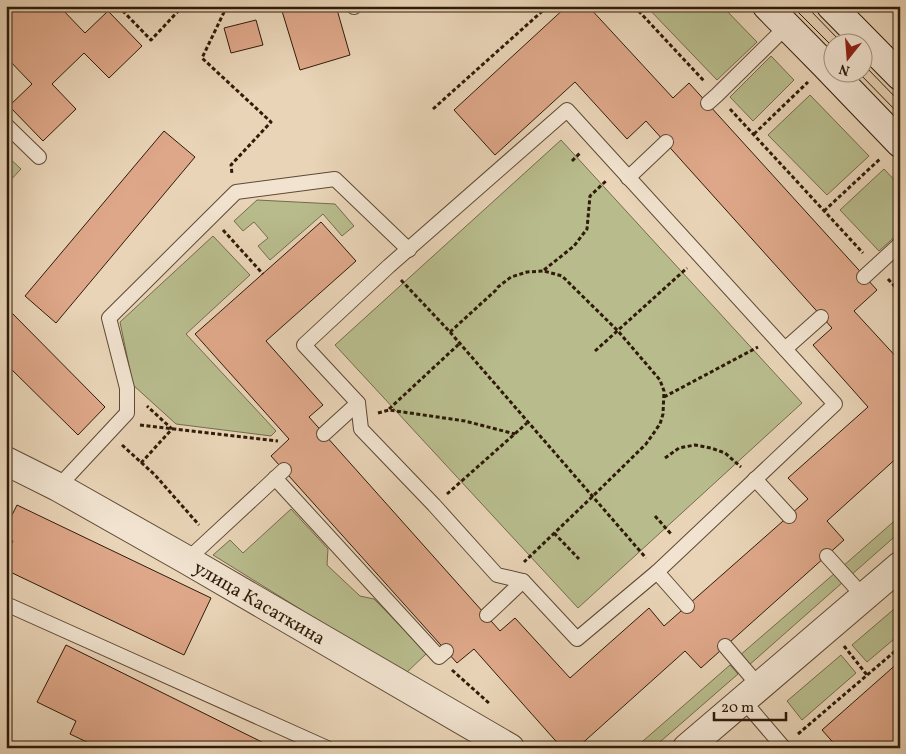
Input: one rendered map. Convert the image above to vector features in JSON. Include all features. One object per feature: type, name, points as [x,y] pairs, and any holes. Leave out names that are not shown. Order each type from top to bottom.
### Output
[{"type":"street","points":[[767,6],[787,26],[892,148]]},
{"type":"street","points":[[841,10],[900,76]]},
{"type":"street","name":"улица Касаткина","points":[[9,462],[58,487],[187,560],[510,748]]},
{"type":"street","points":[[687,748],[900,566]]},
{"type":"lane","points":[[713,99],[787,26]]},
{"type":"lane","points":[[567,110],[624,173],[834,404],[657,572],[577,639],[523,581],[497,575],[362,429],[358,403],[304,345],[389,266],[567,110]]},
{"type":"lane","points":[[6,125],[39,157]]},
{"type":"lane","points":[[624,173],[666,142]]},
{"type":"lane","points":[[58,487],[127,413],[126,388],[109,318],[236,192],[335,179],[409,250]]},
{"type":"lane","points":[[864,277],[900,244]]},
{"type":"lane","points":[[783,347],[821,317]]},
{"type":"lane","points":[[324,434],[358,403]]},
{"type":"lane","points":[[187,560],[279,474],[439,658],[446,651]]},
{"type":"lane","points":[[755,479],[789,516]]},
{"type":"lane","points":[[827,556],[864,597]]},
{"type":"lane","points":[[657,572],[687,606]]},
{"type":"lane","points":[[487,615],[523,581]]},
{"type":"lane","points":[[6,604],[327,748]]},
{"type":"lane","points":[[724,646],[784,747]]},
{"type":"path","points":[[118,6],[151,40],[184,6]]},
{"type":"path","points":[[227,6],[202,58],[271,122],[231,165],[236,192]]},
{"type":"path","points":[[432,109],[548,6]]},
{"type":"path","points":[[634,6],[713,99],[754,134],[876,266]]},
{"type":"path","points":[[754,134],[812,78]]},
{"type":"path","points":[[824,211],[892,148]]},
{"type":"path","points":[[544,271],[574,246],[587,229],[590,196],[624,173]]},
{"type":"path","points":[[211,218],[263,274]]},
{"type":"path","points":[[595,351],[700,255]]},
{"type":"path","points":[[389,266],[450,332],[657,572]]},
{"type":"path","points":[[450,332],[511,277],[527,272],[544,271],[562,276],[618,331],[660,380],[664,392],[663,414],[660,424],[646,444],[524,562],[497,575]]},
{"type":"path","points":[[389,410],[459,344]]},
{"type":"path","points":[[664,397],[758,346],[783,347]]},
{"type":"path","points":[[126,388],[172,429]]},
{"type":"path","points":[[360,418],[389,410],[465,422],[515,434]]},
{"type":"path","points":[[434,506],[527,423]]},
{"type":"path","points":[[113,428],[172,429],[278,441]]},
{"type":"path","points":[[113,428],[141,463],[155,475],[210,538]]},
{"type":"path","points":[[141,463],[172,429]]},
{"type":"path","points":[[665,458],[679,448],[694,445],[711,448],[725,453],[755,479]]},
{"type":"path","points":[[554,533],[579,559]]},
{"type":"path","points":[[841,641],[867,675]]},
{"type":"path","points":[[784,747],[900,647]]},
{"type":"green space","points":[[646,6],[722,6],[757,42],[717,80]]},
{"type":"green space","points":[[771,56],[794,80],[753,121],[730,97]]},
{"type":"green space","points":[[810,95],[869,156],[827,195],[768,135]]},
{"type":"green space","points":[[561,140],[802,403],[578,608],[335,345]]},
{"type":"green space","points":[[6,155],[21,169],[6,185]]},
{"type":"green space","points":[[884,169],[900,186],[900,232],[879,251],[840,210]]},
{"type":"green space","points":[[257,200],[335,204],[354,226],[342,236],[323,214],[270,260],[258,246],[268,238],[254,222],[243,231],[234,221]]},
{"type":"green space","points":[[213,236],[250,275],[186,334],[276,431],[271,436],[176,424],[133,385],[120,322]]},
{"type":"green space","points":[[291,509],[328,549],[327,565],[360,596],[374,599],[427,653],[405,674],[213,555],[230,540],[243,553]]},
{"type":"green space","points":[[900,516],[900,532],[850,576],[842,567]]},
{"type":"green space","points":[[835,573],[843,582],[748,666],[739,656]]},
{"type":"green space","points":[[900,604],[900,634],[867,662],[852,645]]},
{"type":"green space","points":[[841,655],[856,673],[802,720],[787,701]]},
{"type":"green space","points":[[730,665],[738,674],[653,748],[635,748]]},
{"type":"building","points":[[15,6],[59,6],[85,33],[108,11],[142,46],[109,78],[84,53],[52,84],[76,109],[43,141],[9,106],[32,84],[6,57],[6,15]]},
{"type":"building","points":[[298,6],[336,6],[350,55],[300,70],[282,11]]},
{"type":"building","points":[[567,6],[588,6],[673,98],[689,83],[877,290],[854,311],[900,361],[900,455],[827,521],[844,540],[701,668],[685,651],[577,748],[562,748],[474,649],[457,663],[271,456],[289,439],[195,334],[321,222],[356,261],[266,341],[323,405],[309,417],[500,631],[515,618],[570,678],[649,608],[664,626],[808,499],[788,478],[868,407],[813,345],[832,328],[646,121],[627,139],[575,82],[495,155],[454,110]]},
{"type":"building","points":[[256,20],[263,45],[231,53],[224,28]]},
{"type":"building","points":[[164,131],[195,157],[56,323],[25,296]]},
{"type":"building","points":[[6,307],[105,407],[78,435],[6,364]]},
{"type":"building","points":[[17,505],[211,598],[184,655],[6,570],[6,555],[13,541],[6,538],[6,527]]},
{"type":"building","points":[[66,645],[274,748],[89,748],[91,744],[70,734],[76,721],[37,702]]},
{"type":"building","points":[[900,661],[900,748],[838,748],[822,730]]},
{"type":"tram line","points":[[792,6],[824,38]]},
{"type":"tram line","points":[[806,6],[831,32]]},
{"type":"tram line","points":[[874,75],[900,102]]},
{"type":"tram line","points":[[868,82],[900,115]]}]
